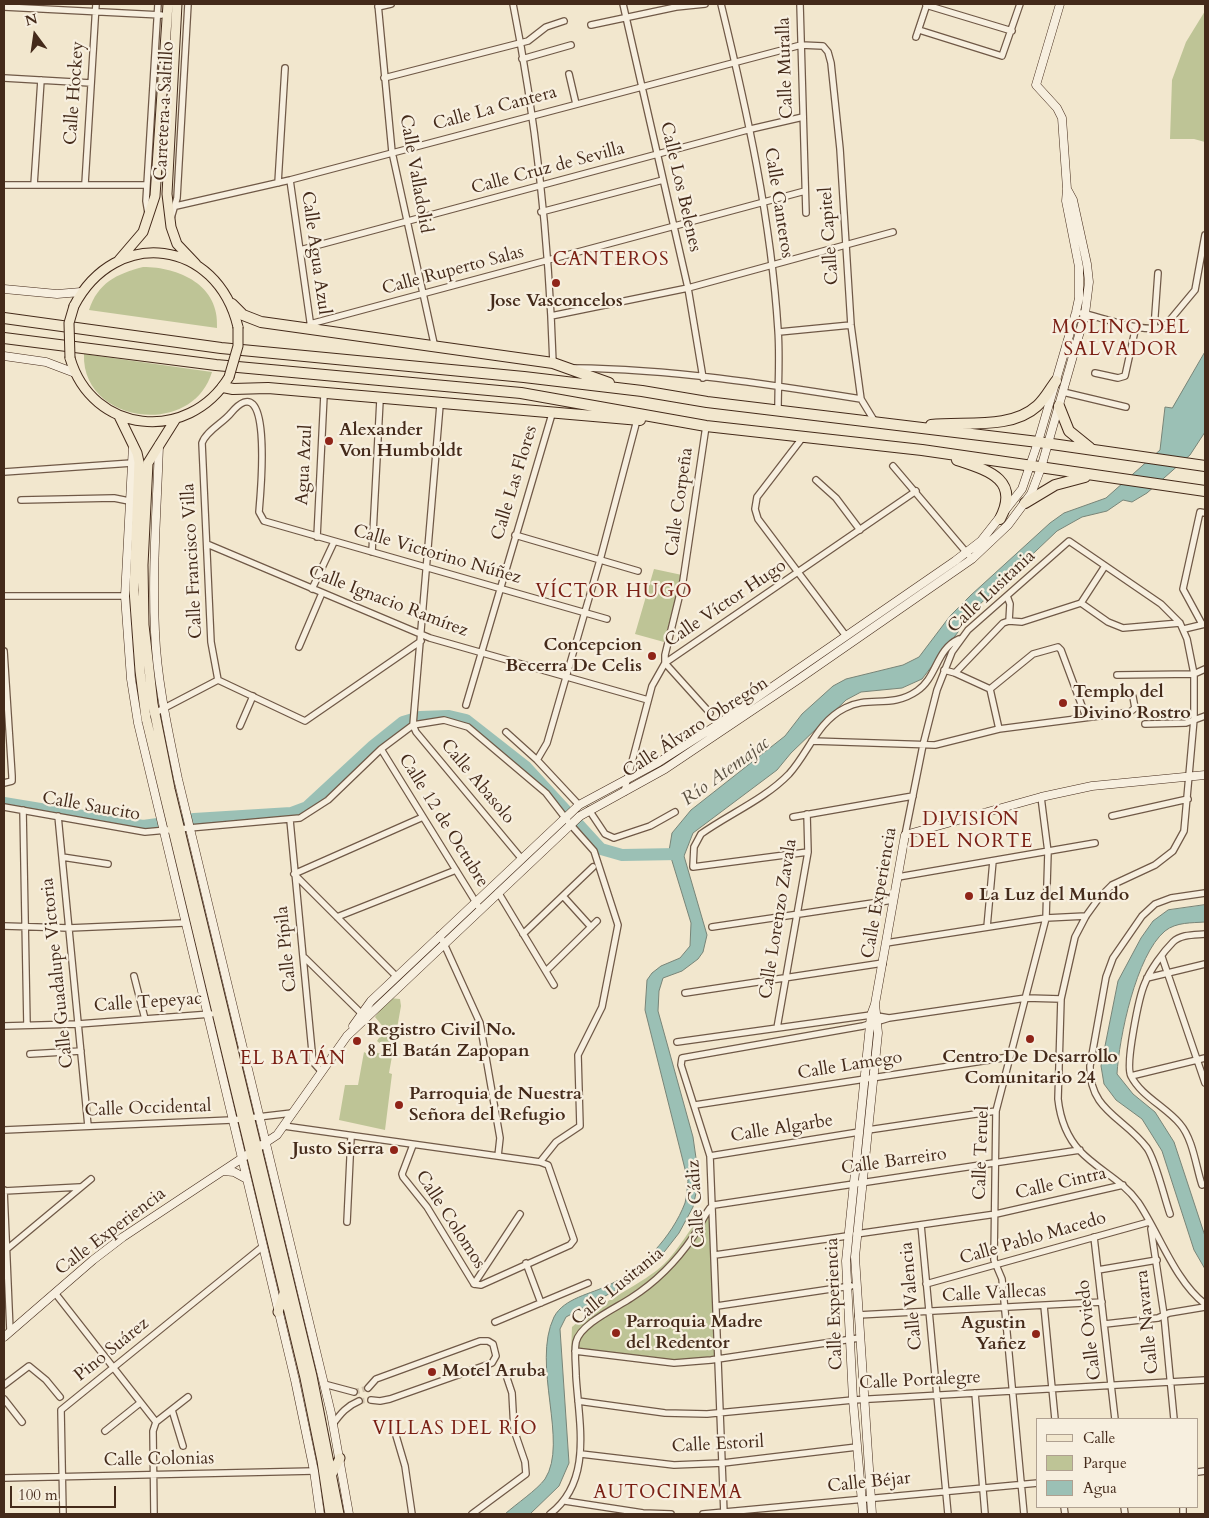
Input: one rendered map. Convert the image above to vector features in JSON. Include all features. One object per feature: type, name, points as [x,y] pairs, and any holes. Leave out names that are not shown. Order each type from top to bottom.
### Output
[{"type":"highway","points":[[232,304],[243,316],[261,322],[311,327],[434,348],[553,363],[572,368],[612,384],[642,391]]},
{"type":"highway","points":[[4,318],[221,348],[524,377],[642,391],[916,428],[1044,442],[1142,459],[1205,466]]},
{"type":"highway","points":[[4,338],[216,365],[521,393],[706,426],[805,435],[922,450],[1205,491]]},
{"type":"highway","points":[[916,428],[939,424],[995,422],[1020,416],[1038,405],[1056,381]]},
{"type":"highway","points":[[223,387],[233,389],[268,388],[440,405],[637,420],[676,421]]},
{"type":"highway","points":[[1059,406],[1070,431],[1093,450]]},
{"type":"highway","points":[[922,450],[996,474],[1006,493],[1005,507],[1000,519]]},
{"type":"highway","points":[[1025,503],[1055,485],[1096,476]]},
{"type":"main road","name":"Carretera a Saltillo","points":[[119,260],[140,238],[155,196],[168,4]]},
{"type":"main road","name":"Carretera a Saltillo","points":[[177,4],[167,16],[167,194],[170,220],[177,244],[196,264]]},
{"type":"main road","points":[[152,114],[160,123]]},
{"type":"main road","points":[[158,253],[177,256],[196,264],[216,282],[232,304],[238,327],[238,346],[229,377],[223,387],[202,407],[175,420],[144,422],[119,416],[93,398],[75,372],[70,358],[68,331],[74,306],[81,292],[104,268],[119,260],[138,254],[158,253]]},
{"type":"main road","points":[[119,416],[133,443],[140,462],[134,590],[146,718],[165,796],[176,829],[246,1118],[312,1376],[332,1474],[338,1514]]},
{"type":"main road","points":[[175,420],[148,463],[143,565],[146,718],[175,810],[176,829]]},
{"type":"main road","points":[[255,1151],[284,1293],[312,1411],[330,1514]]},
{"type":"main road","points":[[278,1312],[284,1293]]},
{"type":"main road","points":[[332,1474],[340,1458]]},
{"type":"street","name":"Calle Hockey","points":[[85,184],[96,4]]},
{"type":"street","name":"Carretera a Saltillo","points":[[149,217],[148,185],[152,114],[167,16],[158,4]]},
{"type":"street","name":"Carretera a Saltillo","points":[[170,220],[176,206],[188,4]]},
{"type":"street","points":[[378,5],[391,4]]},
{"type":"street","points":[[512,4],[520,42],[539,188],[547,262],[553,363]]},
{"type":"street","name":"Calle Los Belenes","points":[[623,4],[688,288],[703,378]]},
{"type":"street","points":[[591,26],[676,5],[705,4]]},
{"type":"street","name":"Calle Canteros","points":[[721,4],[751,129],[772,264],[779,332],[778,410]]},
{"type":"street","name":"Calle Muralla","points":[[800,4],[806,213]]},
{"type":"street","points":[[919,30],[1002,56],[1012,31],[1019,4]]},
{"type":"street","points":[[1044,442],[1056,381],[1079,298],[1079,267],[1066,201],[1068,188],[1062,118],[1057,108],[1036,84],[1060,4]]},
{"type":"street","name":"Calle Valladolid","points":[[378,5],[392,152],[409,222],[434,348]]},
{"type":"street","points":[[916,37],[927,5],[1012,31]]},
{"type":"street","points":[[4,7],[187,17]]},
{"type":"street","points":[[384,78],[534,38],[546,27],[564,21]]},
{"type":"street","name":"Calle La Cantera","points":[[176,206],[290,180],[801,44],[823,46]]},
{"type":"street","points":[[522,59],[572,45]]},
{"type":"street","name":"Calle Capitel","points":[[823,46],[828,52],[831,63],[840,149],[851,325],[862,399],[875,422]]},
{"type":"street","points":[[278,183],[285,68]]},
{"type":"street","points":[[569,74],[576,104]]},
{"type":"street","points":[[4,78],[91,83]]},
{"type":"street","points":[[34,184],[42,80]]},
{"type":"street","name":"Calle Cruz de Sevilla","points":[[300,250],[539,188],[751,129],[803,117]]},
{"type":"street","name":"Calle Agua Azul","points":[[290,180],[311,327]]},
{"type":"street","points":[[541,212],[663,180]]},
{"type":"street","points":[[4,185],[148,185]]},
{"type":"street","points":[[1044,442],[1059,406],[1086,314],[1089,282],[1087,264],[1073,200],[1068,188]]},
{"type":"street","name":"Calle Ruperto Salas","points":[[311,327],[805,191]]},
{"type":"street","points":[[551,316],[688,288],[893,232]]},
{"type":"street","points":[[1076,312],[1136,326],[1154,328],[1166,326],[1195,290],[1205,235]]},
{"type":"street","points":[[1154,328],[1158,273]]},
{"type":"street","points":[[4,289],[57,294],[81,292]]},
{"type":"street","points":[[779,332],[851,325]]},
{"type":"street","points":[[1095,373],[1118,378],[1125,376],[1136,326]]},
{"type":"street","points":[[4,356],[46,362],[75,372]]},
{"type":"street","points":[[572,368],[602,369],[778,386],[862,399]]},
{"type":"street","points":[[1063,392],[1126,406]]},
{"type":"street","name":"Agua Azul","points":[[317,537],[324,395]]},
{"type":"street","points":[[372,552],[380,400]]},
{"type":"street","name":"Calle Francisco Villa","points":[[218,680],[211,642],[203,440],[240,404],[248,402],[256,408],[262,438],[259,512],[261,518]]},
{"type":"street","points":[[440,405],[413,724],[444,720],[468,727],[546,793],[594,851],[618,925],[602,1007],[578,1055],[580,1126],[556,1142],[540,1162]]},
{"type":"street","name":"Calle Las Flores","points":[[466,705],[514,535],[552,414]]},
{"type":"street","points":[[537,760],[547,743],[600,560],[637,420]]},
{"type":"street","name":"Calle Corpeña","points":[[665,663],[666,644],[678,607],[683,581],[706,426]]},
{"type":"street","points":[[805,435],[757,497],[755,509],[758,519],[846,636]]},
{"type":"street","name":"Calle Álvaro Obregón","points":[[255,1151],[267,1143],[284,1126],[347,1036],[396,976],[565,816],[577,806],[659,762],[717,725],[967,552],[981,541],[1022,489],[1030,466],[1044,442]]},
{"type":"street","name":"Calle Álvaro Obregón","points":[[363,1015],[444,943],[585,812],[665,768],[780,692],[972,559],[993,542],[1025,503],[1041,468],[1044,442]]},
{"type":"street","points":[[133,443],[125,596],[131,679],[146,718],[154,798],[278,1312],[314,1472],[320,1514]]},
{"type":"street","points":[[159,445],[154,569],[155,633],[164,708],[185,808],[324,1384],[340,1458],[349,1514]]},
{"type":"street","points":[[4,472],[132,464]]},
{"type":"street","points":[[893,466],[972,559]]},
{"type":"street","points":[[816,480],[836,498],[860,530]]},
{"type":"street","name":"Calle Víctor Hugo","points":[[624,792],[648,700],[659,670],[665,663],[799,573],[916,491]]},
{"type":"street","points":[[21,500],[114,498],[129,501]]},
{"type":"street","points":[[1184,629],[1204,624],[1183,589],[1203,512]]},
{"type":"street","name":"Calle Victorino Núñez","points":[[261,518],[266,522],[334,542],[607,619]]},
{"type":"street","points":[[514,535],[638,571]]},
{"type":"street","name":"Calle Lusitania","points":[[944,670],[960,639],[1069,541],[1105,566]]},
{"type":"street","points":[[312,589],[334,542]]},
{"type":"street","name":"Calle Ignacio Ramírez","points":[[207,544],[421,638],[482,653],[648,700]]},
{"type":"street","points":[[956,673],[998,628],[1009,621],[1022,622],[1081,603],[1105,566],[1161,604],[1184,629],[1194,674],[1194,719],[1184,831],[1173,851],[1155,864],[1112,885],[1099,898],[1086,916],[1075,937],[1061,999],[1058,1099],[1063,1121],[1080,1150],[1124,1185],[1138,1202],[1190,1287],[1205,1305],[1164,1315],[1104,1324]]},
{"type":"street","points":[[299,648],[322,593]]},
{"type":"street","points":[[4,596],[125,596]]},
{"type":"street","points":[[1007,596],[1010,604],[1009,621]]},
{"type":"street","points":[[1081,603],[1115,626],[1130,628],[1180,623]]},
{"type":"street","points":[[146,718],[218,680],[305,721],[421,638]]},
{"type":"street","points":[[808,852],[693,867],[694,846],[701,834],[788,774],[826,722],[845,708],[862,702],[891,702],[903,699],[918,691],[932,675],[936,663],[944,652],[953,642],[960,639]]},
{"type":"street","points":[[990,689],[1033,654],[1058,647],[1062,650],[1086,717]]},
{"type":"street","points":[[4,651],[12,781],[4,782]]},
{"type":"street","points":[[665,663],[710,712]]},
{"type":"street","points":[[1117,675],[1194,674],[1205,669]]},
{"type":"street","points":[[944,670],[956,673],[990,689]]},
{"type":"street","name":"Calle Experiencia","points":[[863,1514],[853,1400],[847,1236],[864,1131],[875,1004],[923,745],[944,670]]},
{"type":"street","points":[[990,689],[999,729]]},
{"type":"street","points":[[240,726],[253,696]]},
{"type":"street","points":[[812,741],[923,745],[950,742],[999,729],[1133,711],[1133,697]]},
{"type":"street","points":[[1144,724],[1186,723],[1205,716]]},
{"type":"street","name":"Calle Saucito","points":[[4,807],[145,832],[300,818],[319,808],[381,749],[413,724]]},
{"type":"street","name":"Calle Abasolo","points":[[413,724],[416,732],[521,858]]},
{"type":"street","points":[[506,732],[537,760],[577,806]]},
{"type":"street","name":"Calle 12 de Octubre","points":[[381,749],[480,909]]},
{"type":"street","points":[[905,835],[1041,797],[1092,786],[1143,779],[1190,777],[1205,774]]},
{"type":"street","points":[[793,817],[913,796]]},
{"type":"street","name":"Calle Teruel","points":[[1024,1514],[1005,1308],[1001,1274],[996,1265],[994,1255],[996,1111],[1046,918],[1048,852],[1041,797]]},
{"type":"street","points":[[1112,816],[1188,799]]},
{"type":"street","points":[[175,810],[185,808]]},
{"type":"street","points":[[23,810],[27,1025]]},
{"type":"street","points":[[585,812],[605,834],[614,838],[650,826],[675,812]]},
{"type":"street","name":"Calle Lorenzo Zavala","points":[[777,1028],[808,852],[807,814]]},
{"type":"street","name":"Calle Guadalupe Victoria","points":[[58,816],[88,1126]]},
{"type":"street","points":[[396,976],[294,874],[423,816]]},
{"type":"street","name":"Calle Pípila","points":[[290,820],[313,1062],[321,1071]]},
{"type":"street","points":[[898,877],[1095,843]]},
{"type":"street","points":[[62,857],[108,864]]},
{"type":"street","points":[[987,927],[993,861]]},
{"type":"street","points":[[523,934],[593,867]]},
{"type":"street","points":[[337,917],[456,870]]},
{"type":"street","points":[[498,892],[554,986]]},
{"type":"street","points":[[1170,1214],[1147,1149],[1097,1098],[1090,1078],[1090,1066],[1106,977],[1113,958],[1142,916],[1155,904],[1171,898],[1205,893]]},
{"type":"street","points":[[563,896],[591,927]]},
{"type":"street","points":[[712,927],[894,900]]},
{"type":"street","points":[[886,943],[1046,918],[1086,916]]},
{"type":"street","points":[[546,971],[597,921]]},
{"type":"street","points":[[4,926],[69,928],[184,924]]},
{"type":"street","points":[[440,934],[480,1023],[500,1138],[498,1156]]},
{"type":"street","points":[[1204,1184],[1181,1124],[1137,1084],[1131,1076],[1131,1050],[1142,989],[1147,978],[1173,941],[1178,938],[1205,934]]},
{"type":"street","points":[[1162,957],[1205,1084]]},
{"type":"street","points":[[304,958],[363,1015]]},
{"type":"street","points":[[685,993],[883,962]]},
{"type":"street","points":[[1147,978],[1205,964]]},
{"type":"street","points":[[134,976],[145,1019]]},
{"type":"street","points":[[677,1042],[777,1028],[890,1018],[1026,998],[1061,999]]},
{"type":"street","name":"Calle Tepeyac","points":[[4,1026],[78,1024],[206,1015],[234,1008]]},
{"type":"street","name":"Calle Cádiz","points":[[724,1514],[714,1205],[710,1156],[680,1061],[685,1056],[874,1019]]},
{"type":"street","points":[[30,1054],[81,1051]]},
{"type":"street","name":"Calle Lamego","points":[[695,1105],[1009,1058]]},
{"type":"street","points":[[1131,1076],[1205,1058]]},
{"type":"street","name":"Calle Algarbe","points":[[710,1156],[996,1111]]},
{"type":"street","name":"Calle Occidental","points":[[4,1130],[232,1120],[292,1113]]},
{"type":"street","points":[[284,1126],[351,1137],[540,1162],[548,1165],[574,1240],[570,1245],[526,1263],[481,1285],[474,1284],[520,1214]]},
{"type":"street","points":[[347,1222],[351,1137]]},
{"type":"street","name":"Calle Colomos","points":[[413,1145],[402,1174],[403,1177],[427,1207],[474,1284]]},
{"type":"street","name":"Calle Barreiro","points":[[714,1205],[1080,1150]]},
{"type":"street","name":"Calle Experiencia","points":[[7,1334],[123,1237],[241,1158],[255,1151]]},
{"type":"street","points":[[223,1171],[234,1172],[245,1178]]},
{"type":"street","points":[[6,1250],[91,1179]]},
{"type":"street","name":"Calle Experiencia","points":[[857,1183],[856,1285],[872,1514]]},
{"type":"street","name":"Calle Cintra","points":[[856,1234],[996,1214],[1124,1185]]},
{"type":"street","points":[[7,1334],[4,1191],[80,1187]]},
{"type":"street","name":"Calle Lusitania","points":[[550,1514],[565,1501],[575,1482],[580,1454],[575,1351],[579,1334],[666,1271],[693,1236],[707,1212],[714,1205]]},
{"type":"street","name":"Calle Pablo Macedo","points":[[926,1284],[1149,1222]]},
{"type":"street","name":"Calle Navarra","points":[[1149,1222],[1164,1315],[1174,1418]]},
{"type":"street","name":"Calle Valencia","points":[[921,1225],[948,1514]]},
{"type":"street","points":[[715,1255],[847,1236]]},
{"type":"street","name":"Calle Oviedo","points":[[1094,1237],[1115,1418]]},
{"type":"street","name":"Pino Suárez","points":[[64,1514],[61,1410],[262,1247]]},
{"type":"street","points":[[1098,1270],[1156,1260]]},
{"type":"street","points":[[526,1263],[541,1303]]},
{"type":"street","points":[[496,1322],[588,1283]]},
{"type":"street","points":[[717,1306],[856,1285]]},
{"type":"street","points":[[55,1293],[156,1422]]},
{"type":"street","name":"Calle Vallecas","points":[[858,1315],[1102,1302]]},
{"type":"street","points":[[1044,1306],[1055,1418]]},
{"type":"street","points":[[575,1351],[674,1363],[719,1359],[859,1338]]},
{"type":"street","points":[[368,1388],[376,1379],[480,1341],[488,1341],[496,1350],[496,1356],[492,1363],[390,1399],[371,1400]]},
{"type":"street","points":[[4,1385],[28,1366],[46,1380],[60,1397]]},
{"type":"street","points":[[472,1514],[526,1474],[525,1462],[513,1424],[512,1393],[506,1375]]},
{"type":"street","name":"Calle Portalegre","points":[[578,1401],[665,1413],[721,1412],[853,1400],[1205,1380]]},
{"type":"street","points":[[324,1384],[354,1392]]},
{"type":"street","points":[[975,1393],[985,1514]]},
{"type":"street","points":[[154,1514],[153,1431],[156,1422],[188,1397]]},
{"type":"street","points":[[4,1400],[22,1422]]},
{"type":"street","points":[[333,1424],[341,1412],[359,1401]]},
{"type":"street","points":[[105,1431],[140,1403]]},
{"type":"street","points":[[172,1410],[183,1446]]},
{"type":"street","points":[[392,1422],[405,1466],[412,1514]]},
{"type":"street","name":"Calle Estoril","points":[[580,1454],[674,1465],[723,1463],[857,1447]]},
{"type":"street","name":"Calle Colonias","points":[[4,1478],[314,1472]]},
{"type":"street","name":"Calle Béjar","points":[[703,1514],[724,1514],[1036,1483]]},
{"type":"street","points":[[565,1501],[643,1513],[671,1514]]},
{"type":"green space","points":[[1205,11],[1205,142],[1194,139],[1170,139],[1172,80],[1186,42]]},
{"type":"green space","points":[[143,267],[170,270],[195,281],[212,300],[216,313],[217,328],[89,310],[97,293],[109,281],[124,273]]},
{"type":"green space","points":[[84,354],[212,372],[201,393],[183,407],[162,414],[139,414],[118,408],[100,395],[88,377]]},
{"type":"green space","points":[[654,569],[682,575],[664,642],[635,634]]},
{"type":"green space","points":[[389,998],[400,999],[401,1006],[389,1073],[392,1074],[385,1130],[339,1120],[345,1085],[358,1085],[364,1052],[369,1055],[372,1051],[381,1054],[383,1046],[377,1041],[385,1029],[375,1017]]},
{"type":"green space","points":[[714,1205],[719,1359],[688,1362],[571,1352],[572,1327],[592,1311],[656,1271],[672,1255],[698,1220]]},
{"type":"water","points":[[1205,352],[1205,432],[1190,455],[1147,493],[1132,502],[1123,500],[1107,511],[1082,517],[1057,531],[978,606],[922,679],[902,688],[861,692],[846,700],[791,753],[777,770],[693,833],[684,856],[707,935],[703,952],[698,959],[682,971],[663,978],[659,991],[658,1011],[693,1137],[699,1179],[693,1207],[679,1233],[654,1265],[635,1280],[566,1317],[560,1329],[569,1463],[559,1486],[530,1514],[505,1514],[545,1479],[551,1463],[553,1445],[546,1357],[548,1336],[554,1317],[564,1305],[578,1297],[609,1285],[633,1271],[664,1240],[679,1216],[686,1200],[688,1181],[645,1010],[647,980],[661,966],[680,958],[690,946],[691,923],[669,851],[672,833],[691,810],[785,736],[802,714],[833,686],[846,679],[903,665],[919,657],[950,616],[1050,523],[1064,513],[1106,498],[1160,450],[1165,407],[1172,408]]},
{"type":"water","points":[[1205,905],[1205,922],[1169,928],[1155,943],[1146,958],[1125,1019],[1117,1074],[1133,1094],[1155,1112],[1174,1142],[1205,1236],[1205,1269],[1194,1250],[1162,1151],[1142,1119],[1116,1100],[1104,1084],[1101,1066],[1118,981],[1141,938],[1153,921],[1168,910]]},
{"type":"waterway","points":[[4,803],[143,826],[194,819],[291,813],[307,807],[373,746],[403,722],[420,717],[449,716],[466,720],[526,767],[601,849],[622,855],[678,854]]},
{"type":"tunnel","points":[[354,1392],[368,1388]]},
{"type":"tunnel","points":[[359,1401],[371,1400]]},
{"type":"place","name":"Jose Vasconcelos","points":[[556,283]]},
{"type":"place","name":"Alexander Von Humboldt","points":[[329,441]]},
{"type":"place","name":"Concepcion Becerra De Celis","points":[[652,656]]},
{"type":"place","name":"Templo del Divino Rostro","points":[[1063,703]]},
{"type":"place","name":"La Luz del Mundo","points":[[969,896]]},
{"type":"place","name":"Centro De Desarrollo Comunitario 24","points":[[1030,1039]]},
{"type":"place","name":"Registro Civil No. 8 El Batán Zapopan","points":[[357,1041]]},
{"type":"place","name":"Parroquia de Nuestra Señora del Refugio","points":[[399,1105]]},
{"type":"place","name":"Justo Sierra","points":[[394,1150]]},
{"type":"place","name":"Parroquia Madre del Redentor","points":[[616,1333]]},
{"type":"place","name":"Agustin Yañez","points":[[1036,1334]]},
{"type":"place","name":"Motel Aruba","points":[[432,1372]]},
{"type":"district","name":"CANTEROS","points":[[611,261]]},
{"type":"district","name":"MOLINO DEL SALVADOR","points":[[1121,340]]},
{"type":"district","name":"VÍCTOR HUGO","points":[[614,593]]},
{"type":"district","name":"DIVISIÓN DEL NORTE","points":[[971,832]]},
{"type":"district","name":"EL BATÁN","points":[[293,1060]]},
{"type":"district","name":"VILLAS DEL RÍO","points":[[455,1430]]},
{"type":"district","name":"AUTOCINEMA","points":[[668,1494]]},
{"type":"water label","name":"Río Atemajac","points":[[726,772]]}]
